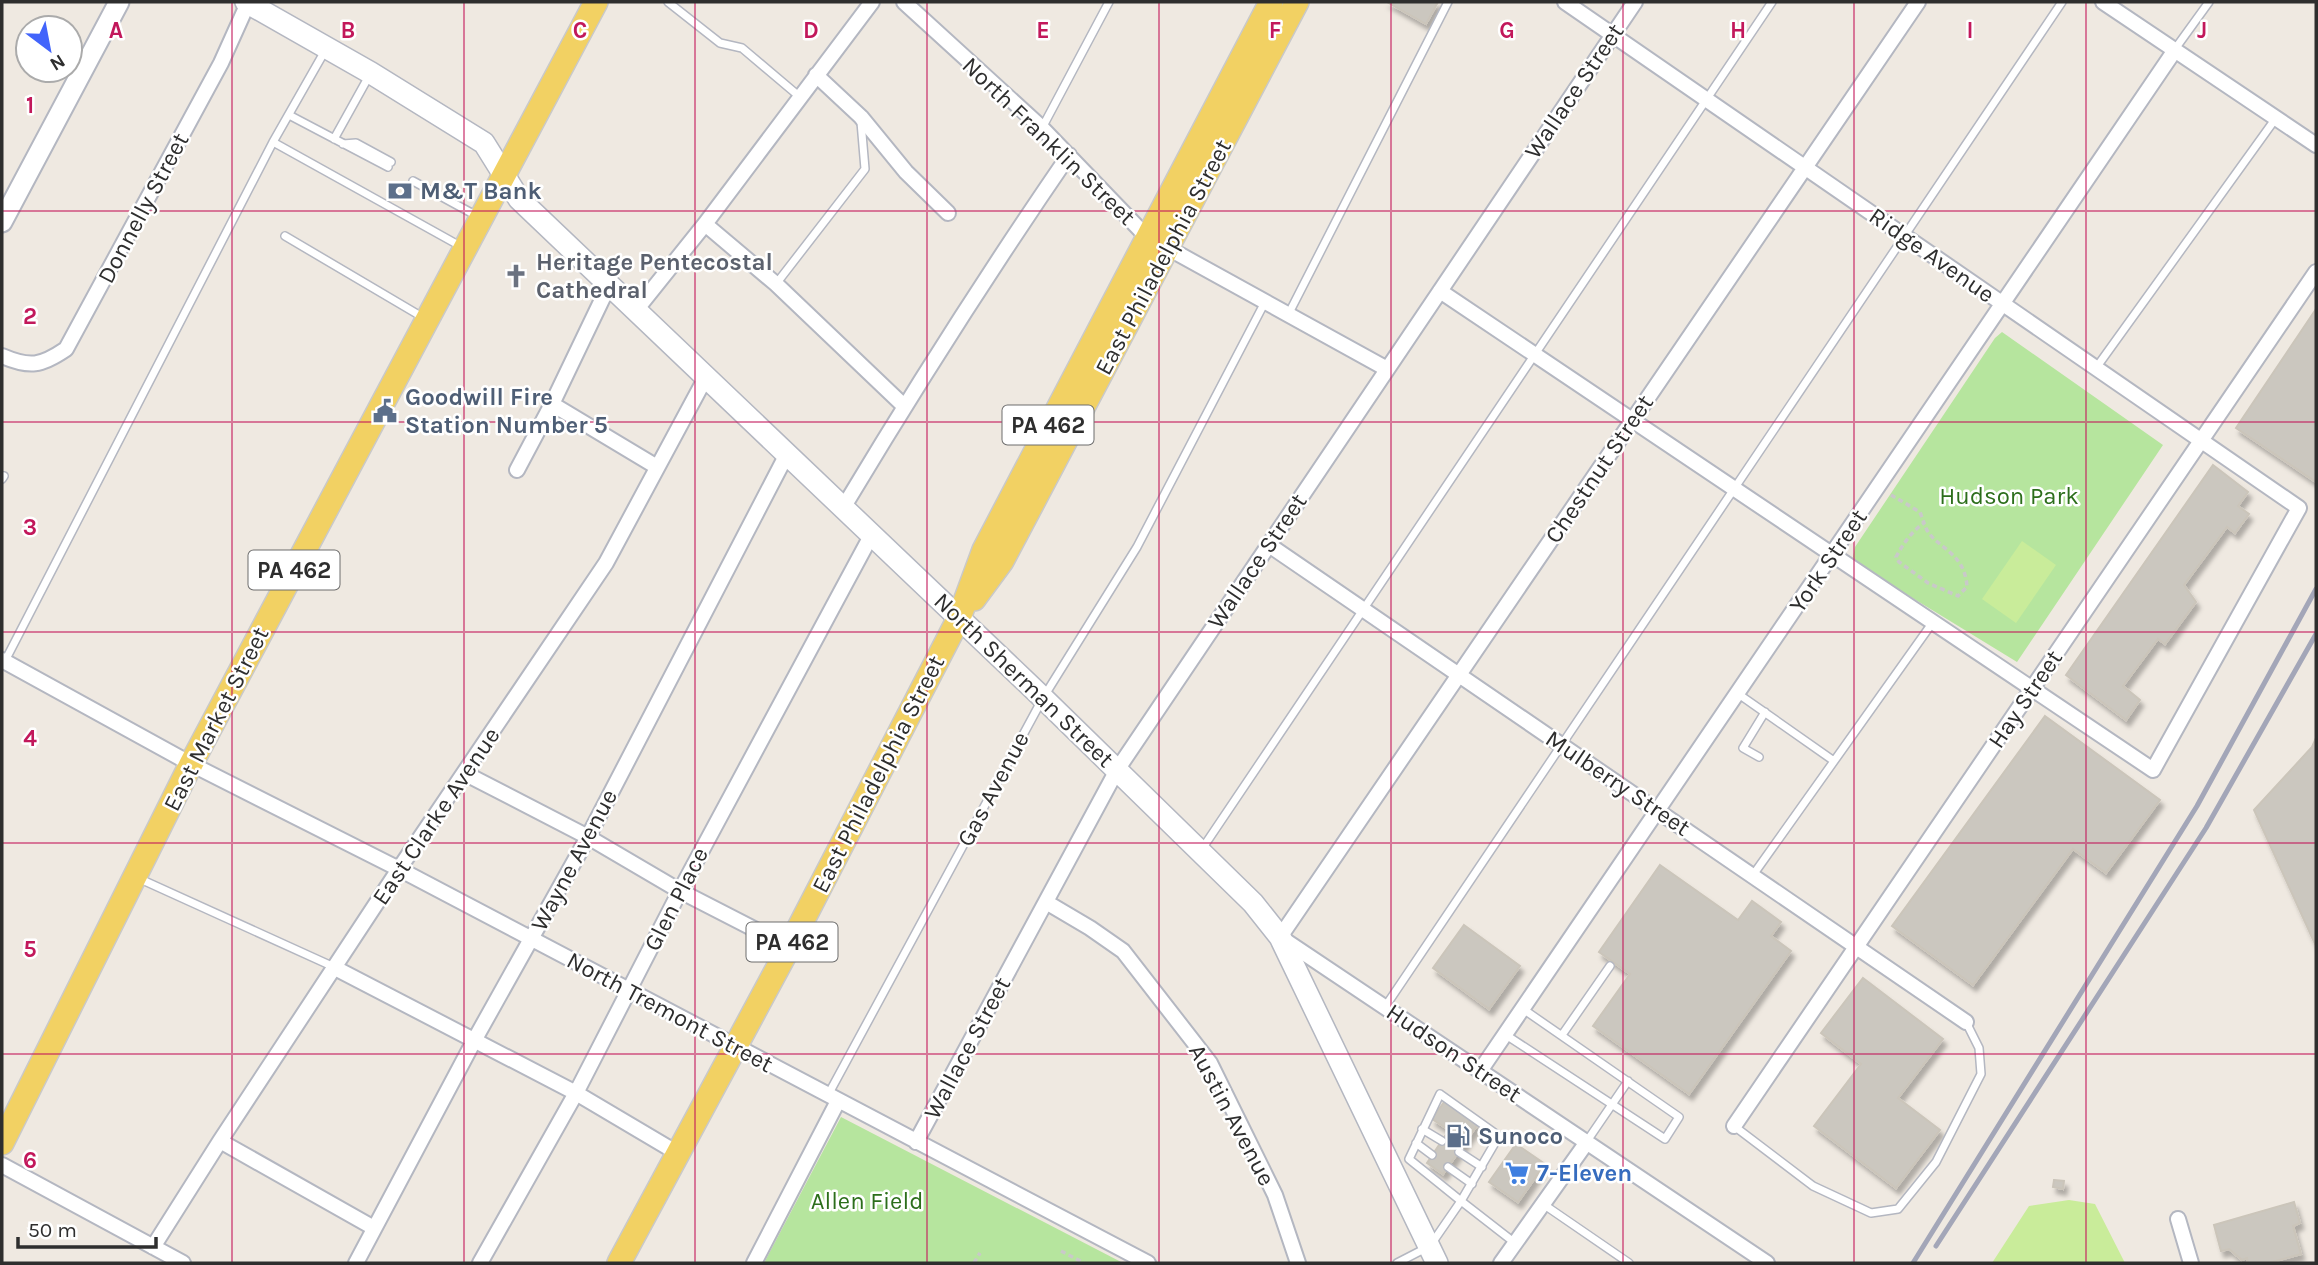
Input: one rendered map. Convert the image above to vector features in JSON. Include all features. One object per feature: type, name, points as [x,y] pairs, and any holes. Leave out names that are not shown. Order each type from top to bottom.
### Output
[{"type":"main road","name":"North Sherman Street","points":[[247,2],[484,142],[519,199],[872,534],[1254,903],[1280,937],[1434,1255]]},
{"type":"main road","name":"East Market Street","points":[[2,1143],[191,764],[596,2]]},
{"type":"main road","name":"East Philadelphia Street","points":[[619,1263],[789,947],[959,618],[984,550],[1146,236],[1271,2]]},
{"type":"main road","name":"East Philadelphia Street","points":[[959,618],[1002,561],[1297,2]]},
{"type":"street","points":[[2,222],[119,2]]},
{"type":"street","name":"Donnelly Street","points":[[2,356],[20,364],[32,365],[42,363],[65,349],[221,63],[247,2]]},
{"type":"street","points":[[636,310],[705,224],[872,2]]},
{"type":"street","name":"North Franklin Street","points":[[904,2],[1042,128],[1146,236],[1387,369]]},
{"type":"street","name":"Ridge Avenue","points":[[1565,2],[2299,508],[2153,770],[2032,689]]},
{"type":"street","name":"Wallace Street","points":[[916,1142],[1117,770],[1635,2]]},
{"type":"street","name":"Chestnut Street","points":[[1280,937],[1918,2]]},
{"type":"street","points":[[2103,2],[2316,145]]},
{"type":"street","name":"York Street","points":[[1480,1071],[2175,50]]},
{"type":"street","points":[[816,75],[861,117],[906,172],[948,213]]},
{"type":"street","points":[[844,508],[904,406],[1002,253],[1069,155]]},
{"type":"street","points":[[705,224],[776,284],[904,406]]},
{"type":"street","name":"Hay Street","points":[[1734,1126],[2316,272]]},
{"type":"street","points":[[517,470],[609,285]]},
{"type":"street","points":[[1440,291],[2032,689]]},
{"type":"street","name":"East Clarke Avenue","points":[[153,1247],[399,869],[606,564],[706,377]]},
{"type":"street","points":[[552,404],[657,467]]},
{"type":"street","name":"Wayne Avenue","points":[[356,1263],[475,1039],[588,837],[787,454]]},
{"type":"street","name":"Glen Place","points":[[480,1263],[576,1093],[680,891],[872,534]]},
{"type":"street","name":"Mulberry Street","points":[[1269,545],[1966,1022]]},
{"type":"street","name":"North Tremont Street","points":[[3,663],[191,764],[399,869],[1148,1263]]},
{"type":"street","points":[[464,773],[588,837],[680,891],[789,947]]},
{"type":"street","name":"Austin Avenue","points":[[1046,902],[1123,951],[1210,1063],[1275,1195],[1298,1263]]},
{"type":"street","name":"Hudson Street","points":[[1280,937],[1767,1263]]},
{"type":"street","points":[[335,968],[576,1093],[679,1154]]},
{"type":"street","name":"Gas Avenue","points":[[754,1263],[833,1098]]},
{"type":"street","points":[[220,1141],[374,1228]]},
{"type":"street","points":[[1501,1263],[1587,1142]]},
{"type":"street","points":[[2,1165],[183,1263]]},
{"type":"street","points":[[2178,1219],[2191,1263]]},
{"type":"lane","points":[[668,2],[720,43],[742,48],[800,97]]},
{"type":"lane","points":[[1042,128],[1109,2]]},
{"type":"lane","points":[[1288,315],[1448,2]]},
{"type":"lane","points":[[1201,851],[1772,2]]},
{"type":"lane","points":[[1385,1007],[2062,2]]},
{"type":"lane","points":[[2175,50],[2209,2]]},
{"type":"lane","points":[[3,663],[273,142],[326,48]]},
{"type":"lane","points":[[334,139],[371,73]]},
{"type":"lane","points":[[289,115],[389,165]]},
{"type":"lane","points":[[776,284],[865,169],[861,117]]},
{"type":"lane","points":[[2096,368],[2276,118]]},
{"type":"lane","points":[[273,142],[466,248]]},
{"type":"lane","points":[[414,178],[420,177],[424,187],[481,218]]},
{"type":"lane","points":[[285,236],[427,320]]},
{"type":"lane","name":"Gas Avenue","points":[[833,1098],[1043,698],[1137,547],[1265,302]]},
{"type":"lane","points":[[1753,876],[1933,622]]},
{"type":"lane","points":[[1737,693],[1834,761]]},
{"type":"lane","points":[[1759,757],[1743,748],[1765,712]]},
{"type":"lane","points":[[136,877],[335,968]]},
{"type":"lane","points":[[1562,1035],[1610,966]]},
{"type":"lane","points":[[1506,1035],[1665,1139],[1679,1117],[1523,1009]]},
{"type":"lane","points":[[1734,1126],[1813,1186],[1871,1213],[1898,1209],[1936,1162],[1981,1074],[1979,1048],[1966,1022]]},
{"type":"lane","points":[[1587,1142],[1628,1081]]},
{"type":"lane","points":[[1397,1263],[1434,1255],[1461,1201],[1499,1136],[1440,1094],[1399,1181]]},
{"type":"lane","points":[[1422,1129],[1442,1141]]},
{"type":"lane","points":[[1416,1143],[1432,1155]]},
{"type":"lane","points":[[1459,1152],[1482,1167]]},
{"type":"lane","points":[[1409,1159],[1515,1243]]},
{"type":"lane","points":[[1448,1167],[1472,1184]]},
{"type":"lane","points":[[1543,1204],[1629,1263]]},
{"type":"path","points":[[1877,488],[1920,512],[1924,523],[1924,527],[1958,560],[1964,571],[1967,587],[1958,596],[1928,583],[1896,557],[1908,537],[1924,523]]},
{"type":"path","points":[[1061,1251],[1084,1263]]},
{"type":"path","points":[[974,1263],[980,1253]]},
{"type":"green space","name":"Hudson Park","points":[[2002,332],[2163,445],[2017,662],[1857,564],[1853,557],[1855,547],[1995,338]]},
{"type":"green space","points":[[2022,541],[2056,565],[2016,623],[1982,599]]},
{"type":"green space","name":"Allen Field","points":[[841,1117],[1123,1263],[764,1263]]},
{"type":"green space","points":[[2069,1200],[2095,1204],[2125,1263],[1992,1263],[2029,1206]]},
{"type":"building","points":[[1387,2],[1438,2],[1426,24]]},
{"type":"building","points":[[2316,309],[2316,482],[2236,428]]},
{"type":"building","points":[[2213,465],[2248,492],[2238,506],[2249,514],[2235,533],[2227,527],[2184,585],[2196,602],[2165,644],[2158,639],[2123,686],[2140,700],[2126,720],[2066,675]]},
{"type":"building","points":[[2045,716],[2160,800],[2106,873],[2073,849],[1973,985],[1892,926]]},
{"type":"building","points":[[2316,738],[2316,946],[2254,810],[2312,747]]},
{"type":"building","points":[[1660,865],[1738,920],[1752,901],[1781,922],[1771,936],[1791,951],[1689,1094],[1593,1026],[1630,974],[1599,952]]},
{"type":"building","points":[[1464,925],[1520,966],[1489,1009],[1433,968]]},
{"type":"building","points":[[1863,978],[1943,1039],[1898,1098],[1940,1130],[1896,1188],[1814,1126],[1861,1064],[1821,1033]]},
{"type":"building","name":"Sunoco","points":[[1444,1102],[1478,1124],[1443,1174],[1427,1163],[1449,1130],[1432,1119]]},
{"type":"building","name":"7-Eleven","points":[[1516,1144],[1545,1164],[1518,1202],[1489,1182]]},
{"type":"building","points":[[2054,1180],[2064,1181],[2063,1189],[2053,1187]]},
{"type":"building","points":[[2294,1202],[2300,1223],[2293,1226],[2301,1254],[2269,1263],[2248,1263],[2247,1258],[2242,1260],[2229,1249],[2221,1251],[2214,1225]]},
{"type":"railway","points":[[1913,1263],[2197,806],[2316,589]]},
{"type":"railway","points":[[1936,1246],[2206,828],[2316,634]]},
{"type":"place","name":"M&T Bank","points":[[400,191]]},
{"type":"place","name":"Heritage Pentecostal Cathedral","points":[[516,276]]},
{"type":"place","name":"Goodwill Fire Station Number 5","points":[[385,411]]},
{"type":"place","name":"Sunoco","points":[[1458,1136]]},
{"type":"place","name":"7-Eleven","points":[[1517,1173]]}]
